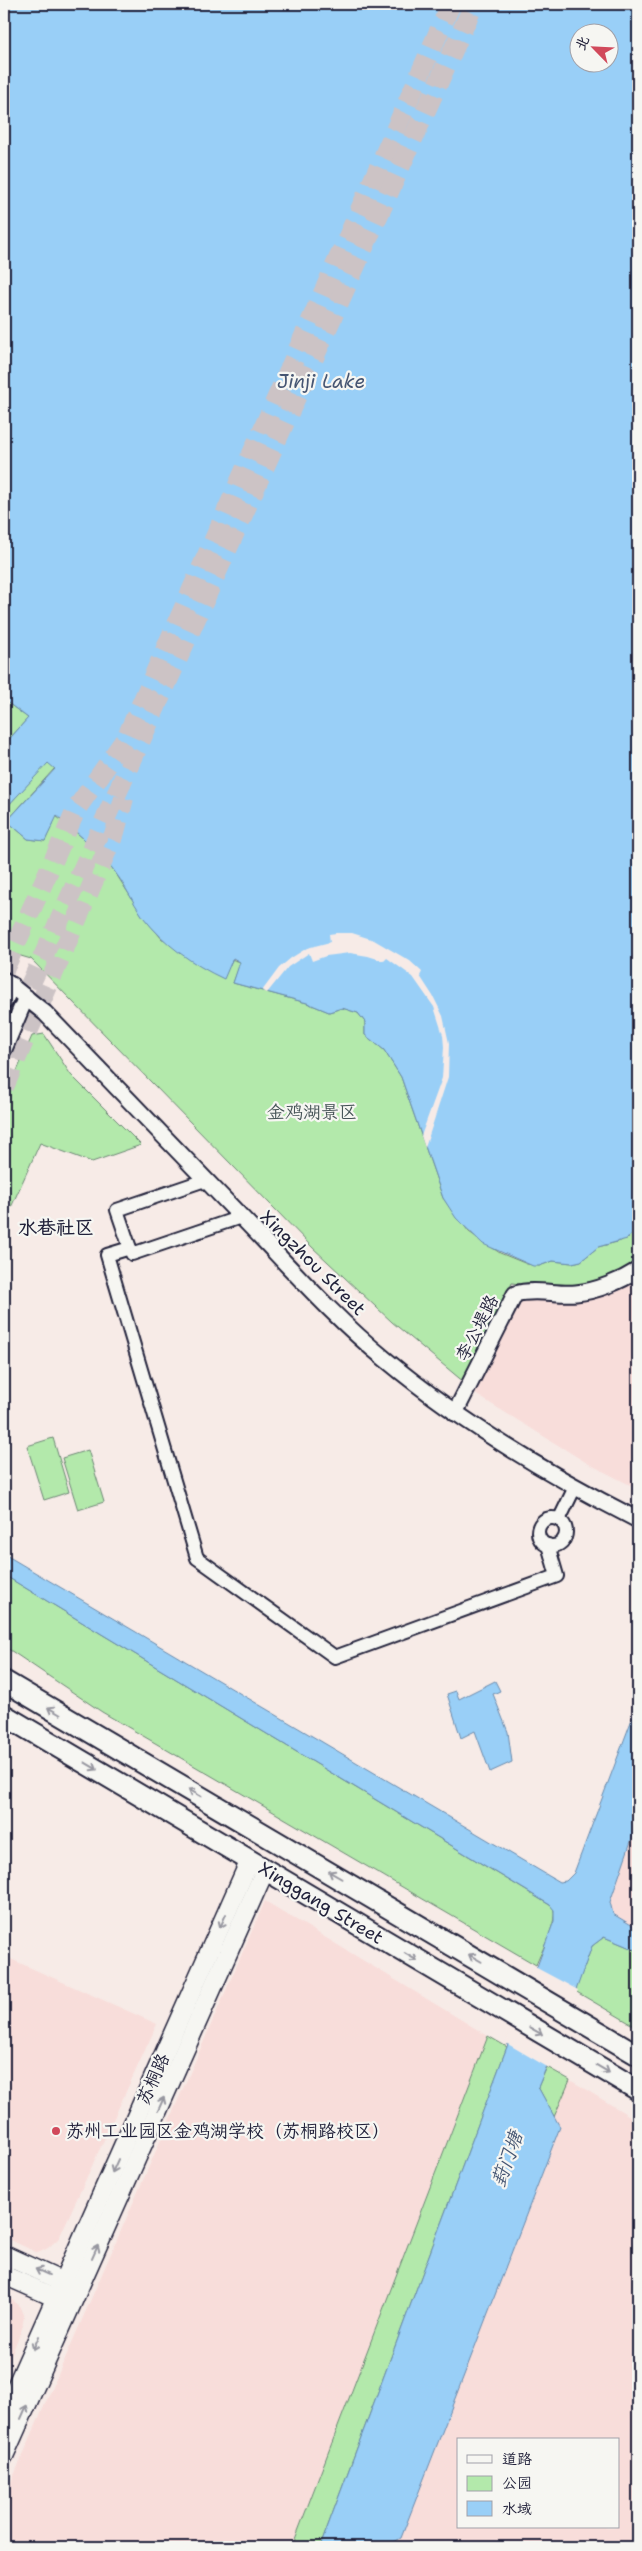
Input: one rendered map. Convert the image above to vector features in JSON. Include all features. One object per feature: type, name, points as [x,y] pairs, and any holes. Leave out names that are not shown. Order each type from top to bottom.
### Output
[{"type":"main road","name":"Xinggang Street","points":[[4,1681],[517,1982],[638,2056]]},
{"type":"main road","name":"Xinggang Street","points":[[4,1715],[638,2090]]},
{"type":"main road","name":"苏桐路","points":[[4,2456],[75,2297],[237,1888],[258,1865]]},
{"type":"main road","name":"苏桐路","points":[[4,2414],[63,2282],[141,2129],[254,1896],[258,1865]]},
{"type":"main road","points":[[237,1888],[254,1896]]},
{"type":"main road","points":[[4,2255],[63,2282],[75,2297]]},
{"type":"main road","points":[[4,2275],[56,2298],[75,2297]]},
{"type":"street","name":"Xingzhou Street","points":[[8,982],[45,1013],[204,1180],[348,1326],[385,1359],[455,1413],[574,1487],[638,1520]]},
{"type":"street","points":[[4,1002],[8,982]]},
{"type":"street","points":[[4,1049],[26,997]]},
{"type":"street","points":[[204,1180],[117,1210],[132,1254],[241,1217]]},
{"type":"street","points":[[130,1248],[107,1256],[197,1558],[335,1657],[556,1576],[548,1546],[541,1540],[540,1527],[550,1518],[559,1520],[565,1527],[566,1536],[561,1543],[548,1546]]},
{"type":"street","name":"李公堤路","points":[[455,1413],[514,1294],[525,1291],[576,1293],[604,1286],[638,1270]]},
{"type":"street","points":[[559,1520],[574,1487]]},
{"type":"shaded area","points":[[638,1279],[638,1489],[587,1463],[472,1392],[521,1301],[564,1301],[595,1296]]},
{"type":"shaded area","points":[[638,1821],[638,1929],[613,1914],[610,1902]]},
{"type":"shaded area","points":[[265,1901],[488,2036],[292,2547],[4,2547],[4,2498]]},
{"type":"shaded area","name":"苏州工业园区金鸡湖学校（苏桐路校区）","points":[[4,1956],[157,2024],[59,2238],[48,2248],[38,2253],[4,2237]]},
{"type":"shaded area","points":[[570,2080],[638,2121],[638,2547],[397,2547],[560,2127],[554,2117]]},
{"type":"shaded area","points":[[4,2294],[19,2305],[24,2317],[21,2332],[4,2371]]},
{"type":"green space","points":[[4,700],[28,718],[4,745]]},
{"type":"green space","name":"金鸡湖景区","points":[[48,762],[55,768],[7,821],[28,839],[45,841],[56,816],[95,848],[113,869],[143,916],[162,939],[241,962],[233,983],[307,1003],[329,1012],[342,1008],[358,1013],[365,1022],[365,1035],[384,1050],[401,1077],[443,1198],[469,1232],[500,1253],[527,1264],[539,1266],[553,1261],[572,1263],[581,1261],[598,1247],[621,1241],[638,1227],[638,1264],[586,1287],[544,1287],[512,1283],[465,1383],[392,1322],[312,1247],[31,959],[4,951],[4,810]]},
{"type":"green space","points":[[44,1034],[71,1075],[141,1145],[92,1162],[40,1143],[4,1223],[4,1101],[32,1036]]},
{"type":"green space","points":[[53,1438],[69,1492],[44,1500],[27,1446]]},
{"type":"green space","points":[[88,1450],[104,1502],[78,1510],[62,1458]]},
{"type":"green space","points":[[4,1575],[553,1907],[554,1920],[552,1928],[536,1965],[102,1712],[4,1646]]},
{"type":"green space","points":[[604,1937],[638,1951],[638,2028],[575,1991],[592,1946]]},
{"type":"green space","points":[[488,2036],[507,2047],[320,2547],[292,2547]]},
{"type":"green space","points":[[547,2067],[570,2080],[554,2117],[538,2087]]},
{"type":"water","name":"Jinji Lake","points":[[4,4],[638,4],[638,1227],[627,1239],[598,1247],[581,1261],[572,1263],[553,1261],[533,1266],[483,1244],[456,1218],[443,1198],[401,1077],[384,1050],[365,1035],[365,1022],[358,1013],[342,1008],[329,1012],[307,1003],[233,983],[240,962],[233,958],[224,979],[212,973],[180,953],[151,927],[112,868],[86,840],[57,816],[45,841],[28,839],[7,821],[55,769],[48,763],[4,810],[4,745],[28,718],[4,700]]},
{"type":"water","name":"葑门塘","points":[[4,1554],[559,1882],[566,1881],[574,1873],[638,1703],[638,1821],[610,1902],[613,1914],[638,1929],[638,1951],[604,1937],[592,1946],[558,2040],[538,2087],[560,2127],[401,2538],[385,2547],[320,2547],[554,1921],[554,1910],[550,1905],[4,1575]]},
{"type":"water","points":[[495,1681],[500,1691],[493,1694],[508,1732],[512,1762],[490,1772],[475,1731],[461,1738],[447,1694],[456,1691],[459,1699]]},
{"type":"pier","points":[[352,933],[374,940],[410,961],[422,972],[420,976],[443,1016],[449,1043],[448,1077],[425,1148],[421,1136],[442,1078],[444,1047],[443,1035],[434,1007],[413,977],[387,958],[384,961],[350,953],[326,956],[312,961],[309,953],[288,967],[267,993],[262,991],[279,968],[291,958],[307,948],[330,942],[329,934]]},
{"type":"pier","points":[[533,1966],[578,1990],[549,2068],[506,2043]]},
{"type":"tunnel","points":[[128,734],[451,4]]},
{"type":"tunnel","points":[[17,1014],[474,4]]},
{"type":"tunnel","points":[[4,970],[77,808],[124,741]]},
{"type":"tunnel","points":[[4,1087],[115,832],[124,798]]},
{"type":"place","name":"苏州工业园区金鸡湖学校（苏桐路校区）","points":[[56,2131]]},
{"type":"district","name":"水巷社区","points":[[56,1227]]}]
